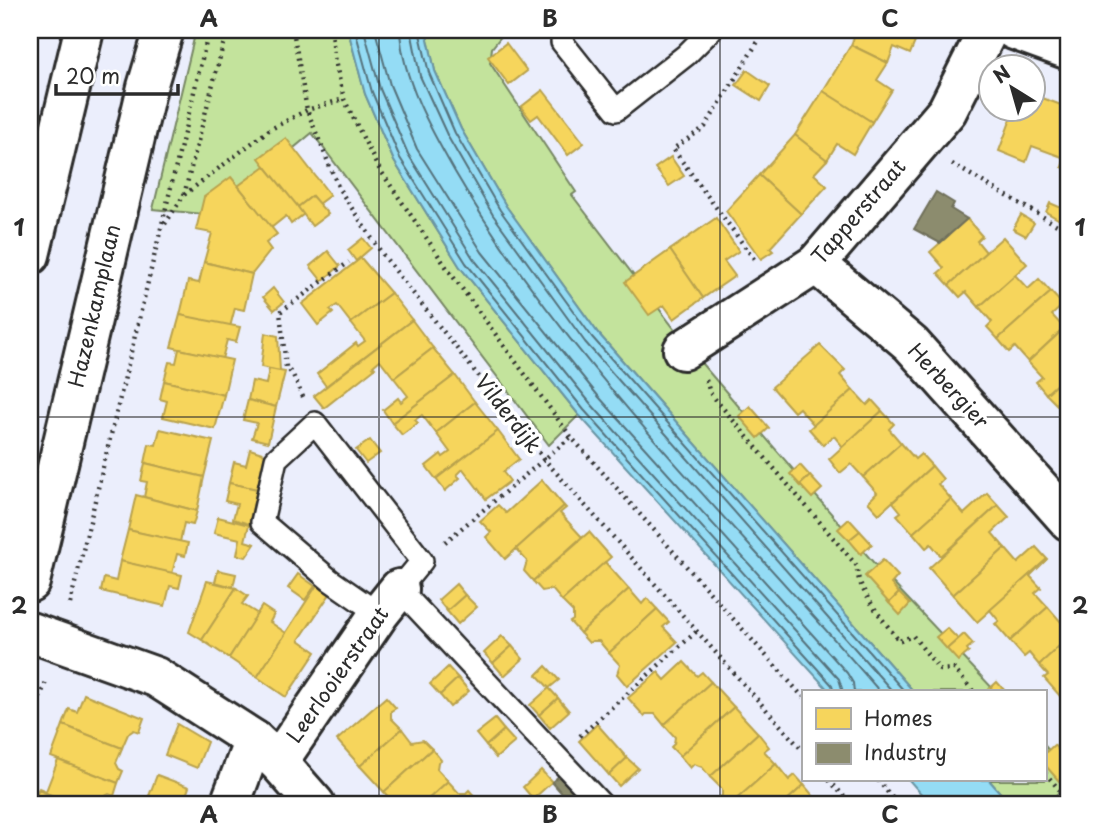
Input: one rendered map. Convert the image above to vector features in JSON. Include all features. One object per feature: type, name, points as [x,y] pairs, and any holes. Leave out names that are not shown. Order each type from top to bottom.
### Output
[{"type":"street","points":[[30,255],[84,30]]},
{"type":"street","name":"Hazenkamplaan","points":[[30,582],[147,86],[164,30]]},
{"type":"street","name":"Tapperstraat","points":[[683,350],[816,264],[947,111],[988,30]]},
{"type":"street","points":[[1014,30],[1069,50]]},
{"type":"street","name":"Herbergier","points":[[816,264],[911,344],[1067,514]]},
{"type":"street","name":"Leerlooierstraat","points":[[266,751],[400,588]]},
{"type":"street","name":"Leerlooierstraat","points":[[45,637],[156,677],[266,751],[315,804]]},
{"type":"street","points":[[230,804],[266,751]]},
{"type":"lane","points":[[562,42],[616,110],[686,55],[711,30]]},
{"type":"lane","points":[[400,588],[330,580],[261,522],[276,459],[315,423],[400,588],[601,804]]},
{"type":"path","points":[[30,724],[45,637],[162,228],[209,30]]},
{"type":"path","points":[[184,195],[227,30]]},
{"type":"path","name":"Vilderdijk","points":[[293,30],[307,110],[339,189],[383,255],[544,459],[802,750]]},
{"type":"path","points":[[332,30],[334,57],[344,99],[376,164],[449,271],[572,437],[802,695]]},
{"type":"path","points":[[765,30],[705,127],[673,149],[776,290]]},
{"type":"path","points":[[162,228],[184,195],[269,130],[307,110],[344,99]]},
{"type":"path","points":[[918,145],[1069,232]]},
{"type":"path","points":[[315,423],[293,375],[286,367],[281,312],[349,262]]},
{"type":"path","points":[[683,350],[705,377],[710,393],[857,566],[856,574],[875,609],[900,641],[913,636],[940,670],[954,669],[972,690]]},
{"type":"path","points":[[400,588],[572,437]]},
{"type":"path","points":[[556,757],[697,631]]},
{"type":"path","points":[[1046,774],[1069,801]]},
{"type":"path","points":[[831,782],[851,804]]},
{"type":"path","points":[[880,782],[897,804]]},
{"type":"green space","points":[[196,30],[348,30],[365,94],[394,161],[460,267],[579,415],[549,445],[312,133],[213,215],[153,209]]},
{"type":"green space","points":[[426,30],[506,30],[492,48],[490,63],[576,192],[572,195],[696,357],[873,562],[994,690],[912,690],[598,333],[506,206],[461,129],[435,71]]},
{"type":"green space","points":[[1046,747],[1069,773],[1069,781],[1048,804],[1010,804],[991,782],[1046,782]]},
{"type":"water","points":[[348,30],[426,30],[435,71],[461,129],[506,206],[598,333],[912,690],[828,690],[579,415],[460,267],[394,161],[365,94]]},
{"type":"water","points":[[911,782],[991,782],[1010,804],[930,804]]},
{"type":"building: Homes","points":[[857,30],[920,30],[910,54],[894,47],[888,63],[851,45]]},
{"type":"building: Homes","points":[[506,43],[527,71],[509,85],[488,57]]},
{"type":"building: Homes","points":[[851,45],[888,63],[877,80],[892,90],[872,122],[823,91]]},
{"type":"building: Homes","points":[[747,70],[770,86],[761,101],[736,85]]},
{"type":"building: Homes","points":[[543,90],[584,143],[568,155],[538,115],[531,120],[521,107]]},
{"type":"building: Homes","points":[[823,91],[872,122],[853,154],[837,144],[827,160],[795,135]]},
{"type":"building: Homes","points":[[1046,99],[1069,108],[1069,170],[1062,167],[1065,158],[1032,146],[1026,162],[999,151],[1010,122],[1046,122]]},
{"type":"building: Homes","points":[[795,135],[827,160],[814,174],[827,186],[801,214],[759,175]]},
{"type":"building: Homes","points":[[286,138],[330,195],[318,204],[312,196],[297,208],[259,158]]},
{"type":"building: Homes","points":[[671,157],[684,176],[669,186],[655,168]]},
{"type":"building: Homes","points":[[265,166],[304,214],[291,224],[286,216],[271,228],[238,186]]},
{"type":"building: Homes","points":[[759,175],[801,214],[770,248],[773,251],[761,259],[726,211]]},
{"type":"building: Homes","points":[[231,177],[277,234],[266,243],[271,250],[252,274],[204,262],[212,233],[196,230],[204,197]]},
{"type":"building: Homes","points":[[312,196],[328,214],[312,226],[298,207]]},
{"type":"building: Homes","points":[[1050,203],[1064,209],[1060,220],[1046,212]]},
{"type":"building: Homes","points":[[1021,215],[1034,223],[1026,236],[1013,229]]},
{"type":"building: Homes","points":[[716,218],[739,251],[724,261],[735,276],[703,298],[670,250]]},
{"type":"building: Homes","points":[[967,219],[982,236],[977,241],[986,252],[949,285],[938,273],[944,268],[930,252]]},
{"type":"building: Homes","points":[[1003,237],[1027,264],[979,307],[966,292],[960,297],[949,285]]},
{"type":"building: Homes","points":[[363,238],[371,248],[356,261],[348,250]]},
{"type":"building: Homes","points":[[670,250],[703,298],[674,319],[664,305],[649,315],[625,282]]},
{"type":"building: Homes","points":[[328,251],[340,266],[322,281],[310,266]]},
{"type":"building: Homes","points":[[361,258],[391,293],[351,323],[337,305],[330,310],[333,313],[318,325],[302,304]]},
{"type":"building: Homes","points":[[204,262],[252,274],[244,310],[235,308],[230,327],[180,315],[188,281],[199,283]]},
{"type":"building: Homes","points":[[1015,275],[1028,289],[1039,279],[1051,292],[998,339],[987,327],[992,322],[979,307]]},
{"type":"building: Homes","points":[[273,288],[284,302],[274,310],[263,297]]},
{"type":"building: Homes","points":[[1051,292],[1063,305],[1052,315],[1064,328],[1028,362],[1015,347],[1009,352],[998,339]]},
{"type":"building: Homes","points":[[391,293],[412,320],[326,386],[317,374],[356,343],[358,346],[365,341],[351,323]]},
{"type":"building: Homes","points":[[180,315],[240,327],[236,342],[227,340],[222,359],[171,347]]},
{"type":"building: Homes","points":[[412,320],[433,348],[394,378],[380,360],[373,366],[375,368],[324,408],[314,396]]},
{"type":"building: Homes","points":[[1069,324],[1069,373],[1046,394],[1036,382],[1042,377],[1028,362]]},
{"type":"building: Homes","points":[[265,333],[278,336],[280,371],[261,367]]},
{"type":"building: Homes","points":[[820,345],[845,370],[840,375],[853,390],[814,425],[799,408],[794,412],[772,387]]},
{"type":"building: Homes","points":[[433,348],[455,375],[392,423],[383,410],[398,398],[401,402],[408,396],[394,378]]},
{"type":"building: Homes","points":[[179,349],[232,360],[224,395],[164,381],[169,362],[176,363]]},
{"type":"building: Homes","points":[[269,369],[285,372],[276,407],[248,400],[252,381],[266,384]]},
{"type":"building: Homes","points":[[1069,373],[1069,408],[1063,401],[1058,406],[1046,394]]},
{"type":"building: Homes","points":[[455,375],[475,402],[436,433],[422,415],[415,420],[418,423],[402,435],[392,423]]},
{"type":"building: Homes","points":[[164,381],[224,395],[215,429],[163,417],[167,401],[160,399]]},
{"type":"building: Homes","points":[[853,390],[867,405],[872,400],[882,411],[843,447],[834,436],[823,445],[809,429]]},
{"type":"building: Homes","points":[[248,400],[276,407],[268,442],[252,438],[257,423],[243,420]]},
{"type":"building: Homes","points":[[475,402],[498,431],[436,479],[426,466],[441,454],[443,457],[450,452],[436,433]]},
{"type":"building: Homes","points":[[750,406],[769,428],[758,438],[739,416]]},
{"type":"building: Homes","points":[[882,411],[894,424],[889,429],[901,443],[863,477],[851,464],[840,473],[829,459]]},
{"type":"building: Homes","points":[[160,429],[213,441],[204,477],[145,463],[149,444],[156,445]]},
{"type":"building: Homes","points":[[498,431],[519,459],[503,472],[510,481],[486,499],[463,469],[457,475],[460,478],[445,491],[436,479]]},
{"type":"building: Homes","points":[[370,440],[380,453],[366,463],[356,450]]},
{"type":"building: Homes","points":[[901,443],[915,459],[921,454],[932,466],[879,514],[868,502],[877,493],[863,477]]},
{"type":"building: Homes","points":[[250,449],[265,454],[257,489],[229,483],[234,462],[246,465]]},
{"type":"building: Homes","points":[[145,463],[204,477],[197,511],[144,497],[147,482],[141,481]]},
{"type":"building: Homes","points":[[800,465],[810,476],[800,485],[790,474]]},
{"type":"building: Homes","points":[[932,466],[943,479],[938,484],[951,499],[913,533],[897,515],[901,512],[893,502]]},
{"type":"building: Homes","points":[[810,476],[822,489],[812,498],[800,485]]},
{"type":"building: Homes","points":[[542,480],[564,506],[505,559],[486,537],[491,532],[480,521],[498,505],[506,513]]},
{"type":"building: Homes","points":[[229,483],[257,489],[249,524],[233,519],[237,504],[225,501]]},
{"type":"building: Homes","points":[[987,493],[998,505],[941,556],[931,544],[926,548],[913,533],[951,499],[964,514]]},
{"type":"building: Homes","points":[[136,495],[197,511],[193,525],[184,523],[180,542],[128,530]]},
{"type":"building: Homes","points":[[998,505],[1009,517],[992,533],[1005,548],[953,595],[929,568]]},
{"type":"building: Homes","points":[[564,506],[566,508],[560,513],[582,537],[533,581],[524,571],[527,561],[516,549]]},
{"type":"building: Homes","points":[[218,517],[249,525],[245,541],[255,544],[246,557],[237,555],[240,539],[214,533]]},
{"type":"building: Homes","points":[[849,519],[860,531],[849,540],[838,529]]},
{"type":"building: Homes","points":[[128,530],[188,543],[185,556],[177,554],[172,574],[120,561]]},
{"type":"building: Homes","points":[[860,531],[872,544],[861,554],[849,540]]},
{"type":"building: Homes","points":[[589,532],[611,557],[562,601],[552,589],[542,591],[533,581]]},
{"type":"building: Homes","points":[[1036,547],[1047,559],[977,622],[953,595],[1005,548],[1018,563]]},
{"type":"building: Homes","points":[[1047,559],[1030,576],[1041,588],[1035,593],[1048,607],[1010,641],[995,624],[999,621],[990,610]]},
{"type":"building: Homes","points":[[883,560],[898,576],[891,584],[899,593],[889,603],[865,576]]},
{"type":"building: Homes","points":[[120,561],[182,575],[179,588],[170,586],[165,606],[101,591],[104,578],[116,581]]},
{"type":"building: Homes","points":[[605,562],[629,589],[580,633],[570,622],[573,620],[573,612],[562,601]]},
{"type":"building: Homes","points":[[218,570],[236,574],[233,587],[215,582]]},
{"type":"building: Homes","points":[[298,574],[315,586],[305,600],[288,588]]},
{"type":"building: Homes","points":[[207,581],[236,588],[202,640],[189,632]]},
{"type":"building: Homes","points":[[456,584],[465,595],[447,611],[438,600]]},
{"type":"building: Homes","points":[[317,585],[330,594],[299,640],[316,652],[286,697],[257,677]]},
{"type":"building: Homes","points":[[236,588],[248,596],[242,604],[258,614],[229,658],[202,640]]},
{"type":"building: Homes","points":[[629,589],[642,604],[647,598],[657,609],[609,653],[599,641],[589,643],[580,633]]},
{"type":"building: Homes","points":[[899,593],[910,604],[900,615],[889,603]]},
{"type":"building: Homes","points":[[465,595],[477,607],[458,624],[447,611]]},
{"type":"building: Homes","points":[[262,606],[274,614],[270,622],[286,633],[257,677],[229,658]]},
{"type":"building: Homes","points":[[1048,607],[1061,622],[1067,618],[1069,620],[1069,637],[1039,665],[1029,653],[1024,657],[1010,641]]},
{"type":"building: Homes","points":[[657,609],[669,622],[663,627],[677,642],[627,686],[617,674],[620,665],[609,653]]},
{"type":"building: Homes","points":[[947,628],[958,639],[947,649],[936,637]]},
{"type":"building: Homes","points":[[964,634],[973,644],[967,649],[969,652],[958,661],[947,649]]},
{"type":"building: Homes","points":[[502,636],[512,646],[493,663],[484,653]]},
{"type":"building: Homes","points":[[1069,637],[1069,687],[1060,696],[1044,678],[1048,675],[1039,665]]},
{"type":"building: Homes","points":[[512,646],[523,659],[504,676],[493,663]]},
{"type":"building: Homes","points":[[684,662],[697,676],[702,672],[711,682],[664,725],[655,714],[644,716],[628,698],[658,672],[665,680]]},
{"type":"building: Homes","points":[[546,666],[559,680],[549,688],[537,675]]},
{"type":"building: Homes","points":[[448,667],[458,678],[440,695],[430,684]]},
{"type":"building: Homes","points":[[458,678],[469,691],[450,707],[440,695]]},
{"type":"building: Homes","points":[[711,682],[734,707],[680,756],[671,747],[675,737],[664,725]]},
{"type":"building: Homes","points":[[997,682],[1004,690],[988,690]]},
{"type":"building: Homes","points":[[1069,687],[1069,707],[1060,696]]},
{"type":"building: Homes","points":[[549,688],[558,698],[539,715],[530,705]]},
{"type":"building: Homes","points":[[84,694],[144,718],[139,732],[134,730],[128,734],[122,748],[63,725],[69,709],[77,712]]},
{"type":"building: Homes","points":[[386,697],[396,708],[391,711],[391,718],[402,729],[360,766],[337,740]]},
{"type":"building: Homes","points":[[558,698],[569,711],[550,728],[539,715]]},
{"type":"building: Homes","points":[[734,707],[758,733],[710,777],[702,767],[694,764],[690,768],[680,756]]},
{"type":"building: Homes","points":[[495,719],[504,730],[486,746],[476,734]]},
{"type":"building: Homes","points":[[177,724],[207,742],[197,768],[165,755]]},
{"type":"building: Homes","points":[[597,724],[627,758],[609,775],[579,741]]},
{"type":"building: Homes","points":[[63,725],[122,748],[116,763],[123,771],[118,783],[51,757]]},
{"type":"building: Homes","points":[[402,729],[412,742],[423,740],[432,749],[384,792],[360,766]]},
{"type":"building: Homes","points":[[504,730],[515,742],[496,758],[486,746]]},
{"type":"building: Homes","points":[[758,733],[769,747],[764,751],[776,764],[731,804],[723,804],[718,798],[722,796],[722,789],[710,777]]},
{"type":"building: Homes","points":[[1054,745],[1069,762],[1069,772],[1059,781],[1046,766],[1046,752]]},
{"type":"building: Homes","points":[[432,749],[441,760],[437,769],[448,781],[423,804],[394,804],[384,792]]},
{"type":"building: Homes","points":[[627,758],[638,768],[619,786],[609,775]]},
{"type":"building: Homes","points":[[58,760],[118,783],[114,796],[109,794],[103,797],[100,804],[74,804],[38,790],[39,788],[46,791]]},
{"type":"building: Homes","points":[[776,764],[789,780],[795,775],[804,785],[783,804],[731,804]]},
{"type":"building: Homes","points":[[541,770],[552,782],[533,799],[523,787]]},
{"type":"building: Homes","points":[[157,775],[189,787],[183,804],[172,804],[149,796]]},
{"type":"building: Homes","points":[[448,781],[459,793],[469,790],[478,800],[474,804],[423,804]]},
{"type":"building: Homes","points":[[804,785],[815,798],[811,804],[783,804]]},
{"type":"building: Homes","points":[[38,790],[74,804],[34,804]]},
{"type":"building: Homes","points":[[149,796],[156,799],[172,804],[146,804]]},
{"type":"building: Industry","points":[[936,192],[954,203],[951,209],[967,219],[940,243],[914,229]]},
{"type":"building: Industry","points":[[561,774],[588,804],[559,804],[566,798],[552,782]]}]
